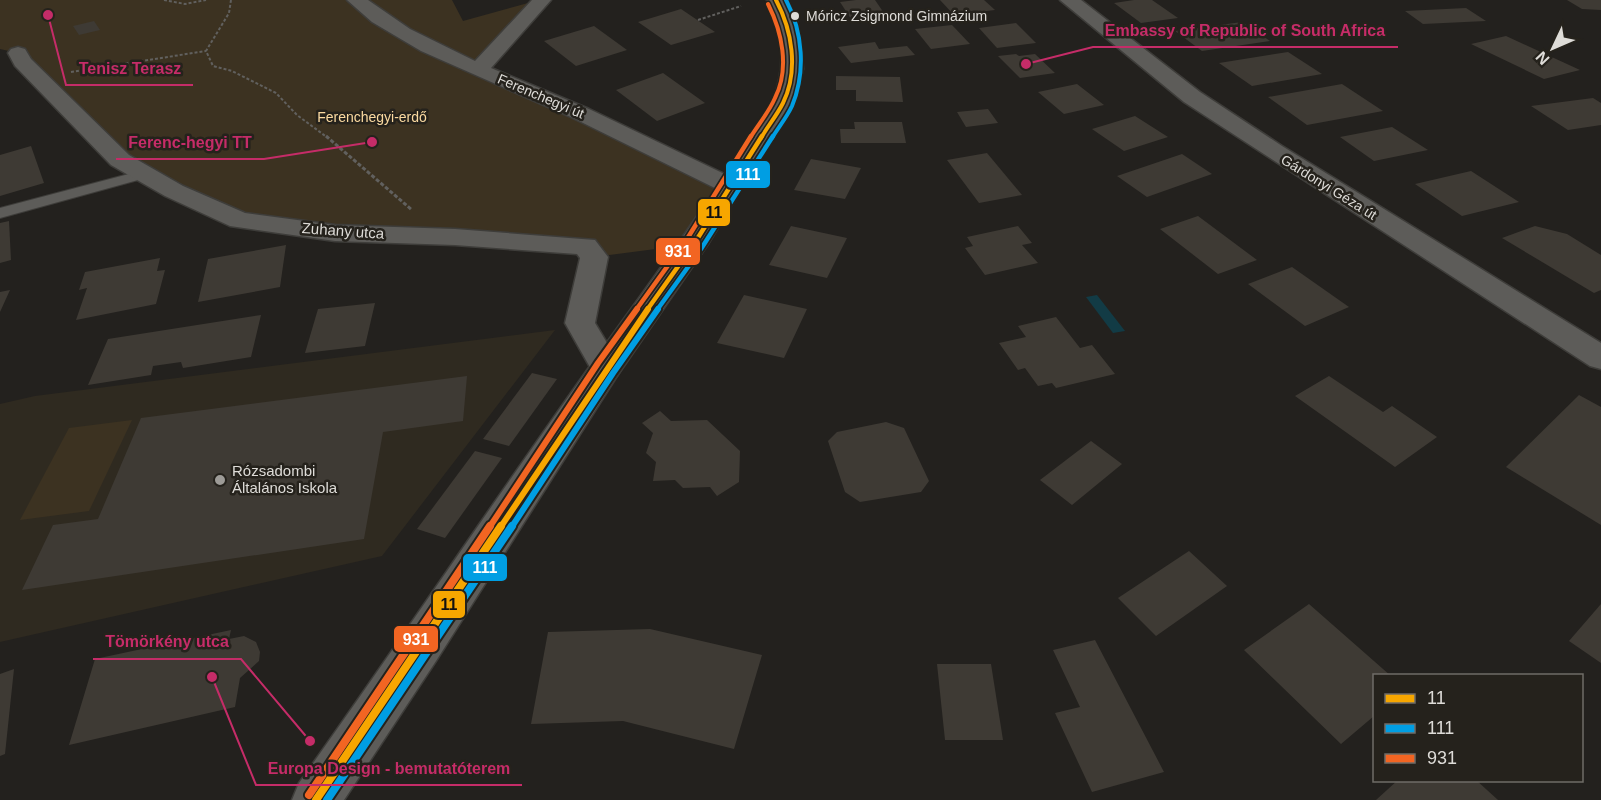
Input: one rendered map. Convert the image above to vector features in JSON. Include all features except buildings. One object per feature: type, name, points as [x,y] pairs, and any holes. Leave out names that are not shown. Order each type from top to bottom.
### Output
[{"type":"street","name":"Ferenchegyi út","points":[[356,0],[378,19],[420,45],[585,115],[730,186]]},
{"type":"street","points":[[479,69],[542,0]]},
{"type":"street","points":[[316,800],[421,647],[606,368],[694,244],[784,101],[792,69],[791,43],[787,21],[776,0]]},
{"type":"street","name":"Gárdonyi Géza út","points":[[1069,0],[1192,97],[1601,358]]},
{"type":"street","name":"Zuhany utca","points":[[20,62],[120,160],[174,191],[239,220],[335,233],[455,237],[585,246],[594,257],[580,323],[606,368]]},
{"type":"lane","points":[[0,213],[144,174]]},
{"type":"path","points":[[164,0],[185,3],[206,0]]},
{"type":"path","points":[[206,51],[229,13],[231,0]]},
{"type":"path","points":[[698,20],[741,6]]},
{"type":"path","points":[[20,62],[206,51]]},
{"type":"path","points":[[206,51],[213,66],[232,71],[276,93],[297,115],[334,142],[433,228],[455,237]]},
{"type":"shaded area","name":"Rózsadombi Általános Iskola","points":[[555,330],[382,556],[0,642],[0,404],[35,396]]},
{"type":"green space","name":"Ferenchegyi-erdő","points":[[0,0],[452,0],[463,21],[539,0],[479,69],[730,186],[694,244],[594,257],[585,246],[239,220],[120,160],[18,53],[0,49]]},
{"type":"green space","points":[[132,420],[89,511],[20,520],[69,428]]},
{"type":"water","points":[[1097,295],[1125,331],[1113,333],[1086,297]]},
{"type":"transit line","name":"11","points":[[316,800],[421,647],[606,368],[694,244],[784,101],[792,69],[791,43],[787,21],[776,0]]},
{"type":"transit line","name":"111","points":[[327,800],[429,652],[613,373],[701,249],[792,106],[801,70],[800,43],[796,19],[786,0]]},
{"type":"transit line","name":"931","points":[[309,795],[414,642],[598,363],[687,239],[776,97],[783,68],[782,44],[778,24],[768,4]]},
{"type":"place","name":"Tenisz Terasz","points":[[48,15]]},
{"type":"place","name":"Móricz Zsigmond Gimnázium","points":[[795,16]]},
{"type":"place","name":"Embassy of Republic of South Africa","points":[[1026,64]]},
{"type":"place","name":"Ferenc-hegyi TT","points":[[372,142]]},
{"type":"place","name":"Rózsadombi Általános Iskola","points":[[220,480]]},
{"type":"place","name":"Europa Design - bemutatóterem","points":[[212,677]]},
{"type":"place","name":"Tömörkény utca","points":[[310,741]]}]
